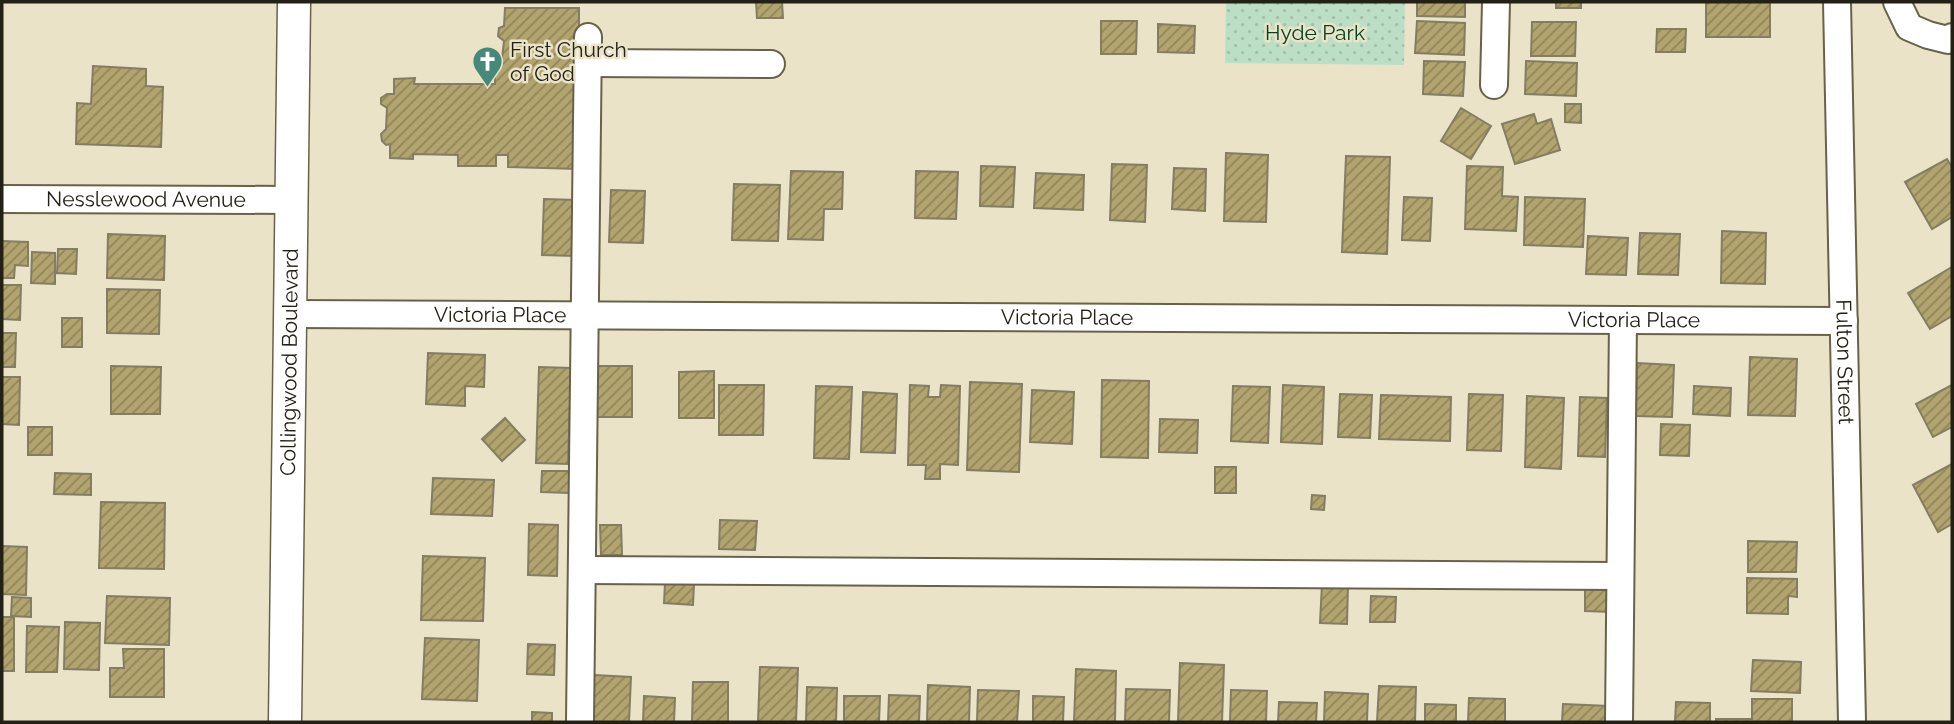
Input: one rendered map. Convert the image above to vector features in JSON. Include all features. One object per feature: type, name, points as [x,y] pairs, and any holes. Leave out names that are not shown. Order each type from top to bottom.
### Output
[{"type":"main road","name":"Collingwood Boulevard","points":[[285,722],[294,2]]},
{"type":"street","points":[[1494,85],[1496,2]]},
{"type":"street","name":"Fulton Street","points":[[1837,2],[1852,722]]},
{"type":"street","points":[[1897,2],[1909,27],[1948,40],[1952,37]]},
{"type":"street","points":[[580,722],[588,50],[771,64]]},
{"type":"street","name":"Nesslewood Avenue","points":[[2,199],[291,200]]},
{"type":"street","name":"Victoria Place","points":[[290,314],[1844,321]]},
{"type":"street","points":[[1619,722],[1623,320]]},
{"type":"street","points":[[582,570],[1620,576]]},
{"type":"green space","name":"Hyde Park","points":[[1226,2],[1405,2],[1404,65],[1225,63]]},
{"type":"building","points":[[756,2],[782,2],[783,18],[757,18]]},
{"type":"building","points":[[1417,2],[1465,2],[1465,17],[1417,16]]},
{"type":"building","points":[[1556,2],[1581,2],[1581,8],[1556,8]]},
{"type":"building","points":[[1706,2],[1770,2],[1770,37],[1706,37]]},
{"type":"building","name":"First Church of God","points":[[505,8],[579,8],[579,169],[508,167],[508,155],[496,155],[496,166],[458,166],[458,155],[413,154],[413,159],[390,158],[390,144],[386,145],[382,141],[381,134],[386,129],[387,108],[381,104],[381,98],[394,94],[394,79],[415,78],[414,84],[495,84],[495,59],[502,58],[504,41],[498,36],[499,28],[504,26]]},
{"type":"building","points":[[1101,21],[1137,21],[1136,54],[1101,54]]},
{"type":"building","points":[[1417,21],[1465,23],[1464,55],[1415,53]]},
{"type":"building","points":[[1532,22],[1576,22],[1575,56],[1531,56]]},
{"type":"building","points":[[1158,24],[1195,26],[1194,53],[1158,52]]},
{"type":"building","points":[[1657,29],[1686,29],[1685,52],[1656,52]]},
{"type":"building","points":[[1424,61],[1465,62],[1463,96],[1423,94]]},
{"type":"building","points":[[1526,61],[1577,63],[1576,96],[1525,94]]},
{"type":"building","points":[[93,66],[146,69],[146,86],[163,87],[161,147],[76,144],[77,103],[91,104]]},
{"type":"building","points":[[1565,104],[1581,104],[1581,123],[1565,122]]},
{"type":"building","points":[[1461,108],[1491,126],[1471,159],[1441,141]]},
{"type":"building","points":[[1534,114],[1537,124],[1551,119],[1560,150],[1515,164],[1502,124]]},
{"type":"building","points":[[1226,153],[1268,155],[1266,222],[1224,221]]},
{"type":"building","points":[[1346,156],[1390,157],[1387,254],[1342,252]]},
{"type":"building","points":[[1947,159],[1952,167],[1952,217],[1932,229],[1905,182]]},
{"type":"building","points":[[1112,164],[1147,165],[1145,222],[1110,220]]},
{"type":"building","points":[[981,166],[1015,167],[1013,207],[980,206]]},
{"type":"building","points":[[1467,166],[1503,167],[1502,196],[1518,197],[1516,231],[1465,229]]},
{"type":"building","points":[[1174,168],[1206,169],[1205,211],[1172,209]]},
{"type":"building","points":[[791,171],[843,172],[842,209],[824,209],[823,240],[788,239]]},
{"type":"building","points":[[916,171],[958,172],[956,219],[915,218]]},
{"type":"building","points":[[1036,173],[1084,175],[1083,210],[1034,208]]},
{"type":"building","points":[[734,184],[780,185],[778,241],[732,240]]},
{"type":"building","points":[[611,190],[645,191],[643,243],[609,242]]},
{"type":"building","points":[[1404,197],[1432,198],[1430,241],[1402,240]]},
{"type":"building","points":[[1525,197],[1585,199],[1583,247],[1524,245]]},
{"type":"building","points":[[544,199],[577,200],[575,256],[542,255]]},
{"type":"building","points":[[1722,231],[1766,233],[1765,284],[1721,283]]},
{"type":"building","points":[[1640,233],[1680,234],[1678,275],[1638,274]]},
{"type":"building","points":[[108,234],[165,236],[164,280],[107,278]]},
{"type":"building","points":[[1588,236],[1628,238],[1626,275],[1586,274]]},
{"type":"building","points":[[2,241],[28,242],[28,266],[15,265],[14,278],[2,278]]},
{"type":"building","points":[[58,249],[77,249],[76,274],[57,273]]},
{"type":"building","points":[[32,252],[55,253],[55,284],[31,283]]},
{"type":"building","points":[[1952,267],[1952,316],[1930,329],[1908,293]]},
{"type":"building","points":[[2,285],[21,285],[20,320],[2,319]]},
{"type":"building","points":[[107,289],[160,290],[159,334],[107,333]]},
{"type":"building","points":[[62,318],[82,318],[82,347],[62,347]]},
{"type":"building","points":[[2,333],[16,333],[15,367],[2,367]]},
{"type":"building","points":[[428,353],[485,355],[484,387],[465,386],[465,406],[426,404]]},
{"type":"building","points":[[1750,357],[1797,359],[1795,416],[1748,415]]},
{"type":"building","points":[[1637,363],[1674,365],[1672,417],[1636,416]]},
{"type":"building","points":[[111,366],[161,367],[160,414],[111,414]]},
{"type":"building","points":[[597,366],[632,366],[632,417],[596,417]]},
{"type":"building","points":[[539,367],[571,368],[568,464],[536,463]]},
{"type":"building","points":[[714,371],[714,418],[679,418],[679,372]]},
{"type":"building","points":[[2,377],[20,377],[19,425],[2,424]]},
{"type":"building","points":[[1102,380],[1149,381],[1148,458],[1101,457]]},
{"type":"building","points":[[970,382],[1022,384],[1019,472],[967,470]]},
{"type":"building","points":[[719,385],[764,385],[763,435],[719,435]]},
{"type":"building","points":[[910,385],[929,386],[928,397],[940,397],[941,385],[960,386],[958,465],[940,464],[940,479],[925,479],[926,465],[908,465]]},
{"type":"building","points":[[1283,385],[1324,387],[1322,444],[1281,442]]},
{"type":"building","points":[[1952,385],[1952,427],[1933,437],[1916,404]]},
{"type":"building","points":[[816,386],[852,387],[849,459],[814,458]]},
{"type":"building","points":[[1233,386],[1270,387],[1268,443],[1231,441]]},
{"type":"building","points":[[1694,386],[1731,388],[1730,416],[1693,414]]},
{"type":"building","points":[[1032,390],[1074,392],[1072,444],[1030,442]]},
{"type":"building","points":[[863,392],[897,394],[895,453],[861,452]]},
{"type":"building","points":[[1340,394],[1372,395],[1370,438],[1338,437]]},
{"type":"building","points":[[1469,394],[1503,395],[1501,451],[1467,450]]},
{"type":"building","points":[[1381,395],[1451,397],[1450,441],[1379,439]]},
{"type":"building","points":[[1527,396],[1564,398],[1561,469],[1525,467]]},
{"type":"building","points":[[1580,397],[1607,398],[1605,457],[1578,456]]},
{"type":"building","points":[[505,418],[525,440],[502,461],[482,439]]},
{"type":"building","points":[[1160,419],[1198,420],[1197,453],[1159,452]]},
{"type":"building","points":[[1661,424],[1690,425],[1689,456],[1660,455]]},
{"type":"building","points":[[28,427],[52,427],[52,455],[28,455]]},
{"type":"building","points":[[1952,464],[1952,524],[1938,532],[1913,485]]},
{"type":"building","points":[[1215,467],[1236,467],[1236,493],[1215,493]]},
{"type":"building","points":[[542,471],[570,471],[569,493],[541,492]]},
{"type":"building","points":[[55,473],[91,474],[91,495],[54,494]]},
{"type":"building","points":[[433,478],[494,480],[492,516],[431,514]]},
{"type":"building","points":[[1312,495],[1325,496],[1324,510],[1311,509]]},
{"type":"building","points":[[101,502],[165,503],[164,569],[99,568]]},
{"type":"building","points":[[720,520],[757,521],[755,550],[719,549]]},
{"type":"building","points":[[529,524],[558,525],[557,576],[528,575]]},
{"type":"building","points":[[600,525],[621,525],[622,555],[601,555]]},
{"type":"building","points":[[1748,541],[1797,542],[1796,572],[1748,572]]},
{"type":"building","points":[[2,546],[27,547],[26,595],[2,594]]},
{"type":"building","points":[[423,556],[485,558],[483,621],[421,620]]},
{"type":"building","points":[[1747,578],[1797,579],[1797,597],[1788,596],[1788,614],[1747,613]]},
{"type":"building","points":[[665,583],[694,584],[693,605],[664,603]]},
{"type":"building","points":[[1322,584],[1348,585],[1347,624],[1320,623]]},
{"type":"building","points":[[1585,587],[1612,588],[1611,612],[1585,611]]},
{"type":"building","points":[[107,596],[170,598],[169,645],[105,643]]},
{"type":"building","points":[[1371,596],[1396,597],[1395,622],[1370,622]]},
{"type":"building","points":[[12,597],[31,598],[31,617],[11,616]]},
{"type":"building","points":[[2,617],[14,617],[14,671],[2,671]]},
{"type":"building","points":[[65,622],[100,623],[99,670],[64,669]]},
{"type":"building","points":[[27,626],[59,627],[57,672],[26,672]]},
{"type":"building","points":[[425,638],[479,640],[477,701],[422,699]]},
{"type":"building","points":[[528,644],[555,645],[554,675],[527,674]]},
{"type":"building","points":[[123,649],[164,649],[164,697],[110,697],[110,668],[124,668]]},
{"type":"building","points":[[1753,660],[1801,662],[1800,693],[1751,691]]},
{"type":"building","points":[[1180,663],[1224,665],[1222,722],[1178,722]]},
{"type":"building","points":[[760,667],[798,668],[796,722],[758,722]]},
{"type":"building","points":[[1076,669],[1116,671],[1115,722],[1074,722]]},
{"type":"building","points":[[594,675],[631,677],[629,722],[592,722]]},
{"type":"building","points":[[693,682],[728,682],[728,722],[692,722]]},
{"type":"building","points":[[928,685],[970,687],[969,722],[927,722]]},
{"type":"building","points":[[1379,686],[1416,687],[1415,722],[1377,722]]},
{"type":"building","points":[[807,687],[837,688],[836,722],[806,722]]},
{"type":"building","points":[[1126,689],[1170,690],[1169,722],[1125,722]]},
{"type":"building","points":[[978,690],[1019,691],[1017,722],[977,722]]},
{"type":"building","points":[[1231,690],[1267,691],[1266,722],[1230,722]]},
{"type":"building","points":[[1325,692],[1368,694],[1367,722],[1324,722]]},
{"type":"building","points":[[889,695],[920,696],[919,722],[888,722]]},
{"type":"building","points":[[644,696],[675,698],[674,722],[643,722]]},
{"type":"building","points":[[844,696],[880,696],[879,722],[844,722]]},
{"type":"building","points":[[1033,696],[1064,697],[1063,722],[1033,722]]},
{"type":"building","points":[[1469,698],[1505,699],[1505,722],[1468,722]]},
{"type":"building","points":[[1752,699],[1792,699],[1792,722],[1716,722],[1716,719],[1752,719]]},
{"type":"building","points":[[1279,702],[1317,703],[1316,722],[1278,722]]},
{"type":"building","points":[[1676,702],[1710,703],[1710,722],[1675,722]]},
{"type":"building","points":[[1425,704],[1456,705],[1456,722],[1425,722]]},
{"type":"building","points":[[1563,704],[1609,706],[1609,722],[1562,722]]},
{"type":"building","points":[[532,712],[552,713],[552,722],[532,722]]},
{"type":"place","name":"First Church of God","points":[[487,89]]}]
